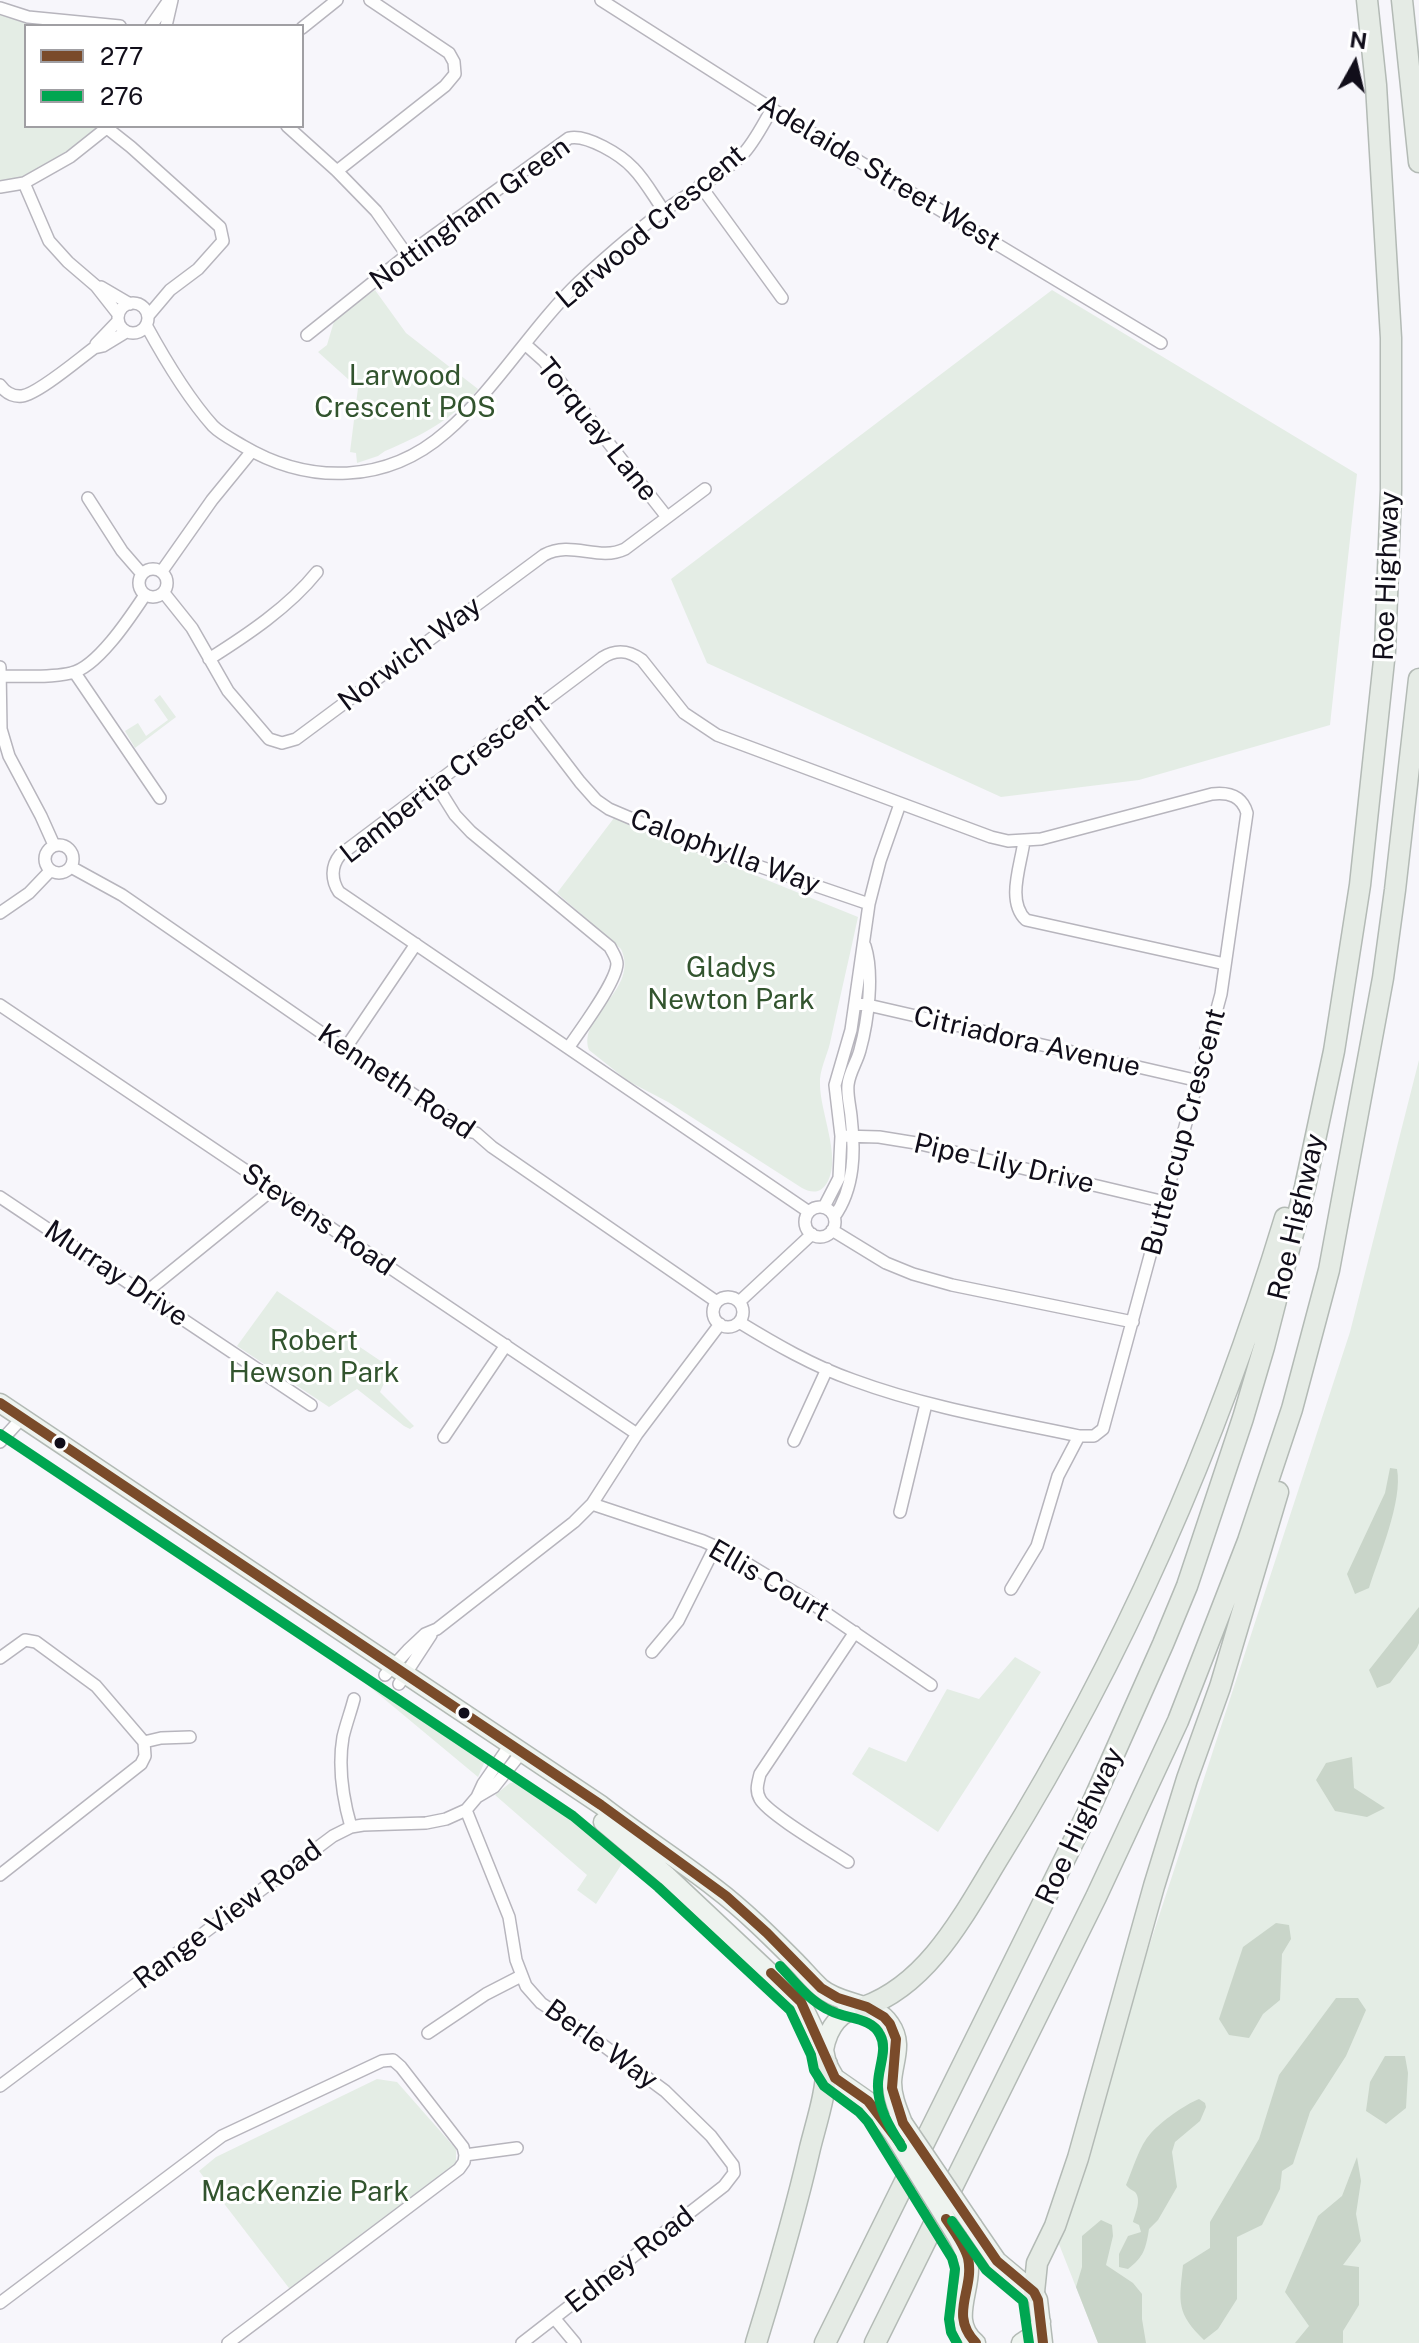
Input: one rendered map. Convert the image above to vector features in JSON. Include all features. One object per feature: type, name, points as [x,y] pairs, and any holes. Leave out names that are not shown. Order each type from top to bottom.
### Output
[{"type":"highway","name":"Roe Highway","points":[[825,2343],[1090,1808],[1187,1586],[1243,1418],[1305,1187],[1334,1051],[1360,885],[1385,651],[1391,490],[1391,338],[1376,85],[1367,0]]},
{"type":"highway","points":[[1402,0],[1419,162]]},
{"type":"highway","name":"Roe Highway","points":[[875,2343],[1096,1897],[1178,1721],[1243,1555],[1288,1423],[1329,1270],[1383,978],[1419,679]]},
{"type":"highway","points":[[864,2007],[882,2001],[901,1988],[927,1963],[943,1945],[977,1893],[1077,1719],[1136,1605],[1173,1521],[1240,1353],[1298,1174],[1329,1034],[1367,823]]},
{"type":"highway","points":[[1034,2292],[1037,2263],[1055,2226],[1078,2158],[1154,1886],[1251,1589],[1293,1437],[1329,1270]]},
{"type":"highway","points":[[756,2343],[821,2111],[826,2057]]},
{"type":"main road","points":[[8,1415],[512,1753],[667,1876],[801,2002],[835,2078],[868,2101],[898,2128],[997,2261],[1034,2292],[1038,2300],[1043,2343]]},
{"type":"main road","points":[[512,1753],[601,1805],[714,1888],[837,1999],[880,2013],[889,2021],[898,2045],[892,2086],[898,2128],[966,2254],[969,2269],[961,2313],[964,2328],[976,2343]]},
{"type":"main road","points":[[826,2057],[826,2036],[833,2024],[843,2014],[864,2007]]},
{"type":"main road","points":[[1021,2343],[1036,2333],[1041,2322]]},
{"type":"street","points":[[152,24],[170,0]]},
{"type":"street","points":[[166,24],[170,0]]},
{"type":"street","points":[[304,26],[337,0]]},
{"type":"street","points":[[337,171],[445,86],[455,74],[449,53],[370,0]]},
{"type":"street","name":"Adelaide Street West","points":[[601,0],[772,109],[1161,343]]},
{"type":"street","points":[[0,8],[28,17],[89,24]]},
{"type":"street","name":"Larwood Crescent","points":[[163,355],[214,427],[270,461],[324,474],[344,475],[373,470],[412,456],[446,433],[526,345],[545,317],[581,280],[664,211],[743,155],[772,109]]},
{"type":"street","points":[[0,187],[24,183],[70,157],[107,128]]},
{"type":"street","points":[[94,348],[141,331],[170,290],[198,269],[223,241],[220,227],[109,128]]},
{"type":"street","points":[[289,128],[376,211],[407,255]]},
{"type":"street","name":"Nottingham Green","points":[[307,335],[407,255],[562,142],[577,136],[592,140],[633,168],[664,211]]},
{"type":"street","points":[[24,183],[49,241],[96,286],[130,333],[163,355]]},
{"type":"street","points":[[700,185],[782,298]]},
{"type":"street","points":[[96,286],[145,309],[147,321],[163,355]]},
{"type":"street","points":[[0,385],[7,393],[21,397],[35,391],[94,348],[118,318],[122,307],[170,290]]},
{"type":"street","name":"Torquay Lane","points":[[526,345],[544,361],[667,517]]},
{"type":"street","points":[[162,571],[212,500],[252,451]]},
{"type":"street","name":"Norwich Way","points":[[164,593],[184,617],[228,691],[269,739],[282,743],[296,739],[544,555],[565,548],[616,554],[705,489]]},
{"type":"street","points":[[88,498],[117,544],[142,574]]},
{"type":"street","points":[[150,569],[162,571],[168,582],[164,593],[157,597],[145,595],[139,585],[142,574],[150,569]]},
{"type":"street","points":[[209,659],[235,643],[304,588],[317,572]]},
{"type":"street","points":[[1,676],[75,673],[102,651],[145,595]]},
{"type":"street","name":"Lambertia Crescent","points":[[809,1212],[339,892],[333,874],[336,860],[610,653],[625,652],[642,660],[684,713],[717,735],[900,804]]},
{"type":"street","points":[[0,667],[1,729],[9,756],[54,845]]},
{"type":"street","points":[[75,673],[160,798]]},
{"type":"street","name":"Calophylla Way","points":[[528,714],[580,782],[609,809],[682,840],[869,904]]},
{"type":"street","points":[[435,783],[455,815],[471,832],[610,947],[615,955],[616,971],[611,982],[569,1047]]},
{"type":"street","name":"Buttercup Crescent","points":[[900,804],[1008,841],[1067,834],[1212,794],[1222,793],[1239,798],[1245,805],[1247,813],[1221,994],[1199,1081],[1106,1424],[1094,1436],[1079,1436]]},
{"type":"street","points":[[824,1207],[839,1178],[847,1136],[835,1085],[846,1051],[855,1004],[869,904],[900,804]]},
{"type":"street","points":[[1024,841],[1015,900],[1018,911],[1026,920],[1225,964]]},
{"type":"street","points":[[54,845],[63,845],[70,850],[73,858],[71,867],[59,873],[50,871],[45,864],[45,855],[54,845]]},
{"type":"street","name":"Kenneth Road","points":[[71,867],[122,895],[463,1130],[476,1133],[717,1302]]},
{"type":"street","points":[[0,913],[29,893],[50,871]]},
{"type":"street","points":[[345,1049],[416,944]]},
{"type":"street","points":[[832,1230],[834,1217],[847,1197],[851,1180],[847,1087],[860,1053],[868,1005],[868,956],[864,945]]},
{"type":"street","name":"Citriadora Avenue","points":[[855,1004],[1199,1081]]},
{"type":"street","name":"Stevens Road","points":[[0,1005],[637,1434]]},
{"type":"street","name":"Pipe Lily Drive","points":[[847,1136],[916,1143],[1165,1202]]},
{"type":"street","points":[[145,1293],[272,1190]]},
{"type":"street","name":"Murray Drive","points":[[0,1197],[311,1405]]},
{"type":"street","points":[[832,1230],[821,1236],[812,1234],[806,1224],[809,1212],[818,1207],[824,1207],[834,1217]]},
{"type":"street","points":[[832,1230],[886,1263],[913,1274],[952,1285],[1133,1322]]},
{"type":"street","points":[[739,1302],[812,1234]]},
{"type":"street","points":[[728,1297],[739,1302],[743,1312],[739,1322],[730,1326],[720,1324],[714,1313],[717,1302],[728,1297]]},
{"type":"street","points":[[739,1322],[774,1343],[852,1380],[926,1404],[1079,1436],[1058,1476],[1037,1546],[1011,1589]]},
{"type":"street","points":[[396,1675],[425,1634],[437,1629],[574,1522],[592,1504],[637,1434],[720,1324]]},
{"type":"street","points":[[444,1437],[506,1345]]},
{"type":"street","points":[[794,1441],[827,1369]]},
{"type":"street","points":[[900,1512],[926,1404]]},
{"type":"street","points":[[0,1442],[8,1415]]},
{"type":"street","name":"Ellis Court","points":[[592,1504],[715,1547],[807,1600],[931,1685]]},
{"type":"street","points":[[652,1652],[678,1621],[715,1547]]},
{"type":"street","points":[[848,1862],[767,1808],[757,1793],[757,1784],[760,1774],[855,1632]]},
{"type":"street","points":[[0,1658],[25,1640],[36,1642],[96,1686],[144,1742],[145,1756],[141,1764],[0,1875]]},
{"type":"street","points":[[351,1827],[343,1785],[342,1755],[343,1737],[354,1699]]},
{"type":"street","points":[[144,1742],[190,1737]]},
{"type":"street","points":[[466,1810],[477,1797],[494,1787],[512,1753]]},
{"type":"street","name":"Range View Road","points":[[0,2086],[333,1836],[351,1827],[378,1823],[426,1823],[466,1810]]},
{"type":"street","name":"Berle Way","points":[[466,1810],[509,1917],[516,1960],[526,1986],[541,2003],[665,2091],[711,2136],[733,2165],[734,2173]]},
{"type":"street","points":[[428,2033],[486,1994],[521,1976]]},
{"type":"street","points":[[0,2303],[222,2136],[382,2061],[393,2060],[463,2147],[464,2162],[459,2169],[228,2343]]},
{"type":"street","points":[[465,2155],[517,2148]]},
{"type":"street","name":"Edney Road","points":[[522,2343],[724,2186],[734,2173]]},
{"type":"street","points":[[555,2319],[575,2343]]},
{"type":"green space","points":[[0,13],[32,24],[24,24],[24,128],[96,128],[53,162],[27,175],[0,183]]},
{"type":"green space","name":"Larwood Crescent POS","points":[[375,290],[406,333],[478,389],[458,410],[435,426],[378,456],[357,463],[356,453],[350,452],[358,388],[318,352],[327,345],[335,318]]},
{"type":"green space","points":[[1052,290],[1357,474],[1330,725],[1139,780],[1001,797],[707,663],[671,579]]},
{"type":"green space","points":[[160,695],[176,717],[135,748],[125,731],[138,723],[146,736],[168,720],[154,700]]},
{"type":"green space","name":"Gladys Newton Park","points":[[614,818],[858,917],[821,1074],[821,1095],[832,1159],[828,1181],[820,1190],[813,1192],[802,1188],[668,1102],[628,1081],[589,1050],[588,1037],[592,1025],[616,990],[625,964],[621,949],[557,893]]},
{"type":"green space","points":[[1419,1060],[1419,2343],[1098,2343],[1055,2234],[1350,1332]]},
{"type":"green space","name":"Robert Hewson Park","points":[[277,1291],[391,1368],[380,1392],[414,1426],[410,1429],[404,1426],[357,1389],[329,1407],[237,1346]]},
{"type":"green space","points":[[1015,1657],[1041,1672],[938,1832],[852,1774],[869,1747],[906,1762],[947,1689],[979,1699]]},
{"type":"green space","points":[[366,1680],[478,1751],[485,1761],[478,1777],[365,1683]]},
{"type":"green space","points":[[516,1782],[538,1790],[619,1847],[625,1859],[596,1904],[577,1890],[587,1875],[495,1795]]},
{"type":"green space","name":"MacKenzie Park","points":[[377,2079],[397,2082],[456,2149],[456,2167],[292,2292],[199,2171],[216,2157]]},
{"type":"shaded area","points":[[1390,1468],[1397,1469],[1398,1482],[1389,1528],[1369,1588],[1355,1594],[1347,1574],[1385,1493]]},
{"type":"shaded area","points":[[1419,1607],[1417,1648],[1390,1683],[1377,1688],[1369,1670]]},
{"type":"shaded area","points":[[1352,1757],[1354,1788],[1385,1808],[1367,1817],[1335,1811],[1316,1780],[1326,1763]]},
{"type":"shaded area","points":[[1276,1923],[1289,1925],[1291,1939],[1282,1954],[1280,2000],[1263,2014],[1249,2038],[1229,2035],[1219,2019],[1243,1947]]},
{"type":"shaded area","points":[[1336,1998],[1358,1998],[1366,2010],[1346,2056],[1310,2112],[1293,2164],[1282,2171],[1280,2189],[1262,2225],[1237,2237],[1237,2299],[1218,2329],[1204,2340],[1184,2314],[1181,2289],[1183,2265],[1210,2248],[1210,2222],[1259,2139],[1279,2075]]},
{"type":"shaded area","points":[[1385,2056],[1405,2056],[1408,2073],[1406,2108],[1386,2124],[1366,2111],[1370,2082]]},
{"type":"shaded area","points":[[1199,2099],[1206,2107],[1200,2121],[1175,2142],[1172,2152],[1177,2187],[1158,2220],[1149,2229],[1141,2256],[1128,2269],[1119,2267],[1119,2254],[1128,2236],[1141,2232],[1139,2225],[1133,2222],[1137,2195],[1126,2185],[1140,2151],[1161,2123]]},
{"type":"shaded area","points":[[1357,2157],[1361,2181],[1356,2214],[1361,2241],[1343,2265],[1359,2267],[1359,2305],[1343,2331],[1343,2343],[1295,2343],[1309,2326],[1285,2292],[1318,2216],[1342,2196]]},
{"type":"shaded area","points":[[1101,2220],[1112,2225],[1113,2236],[1106,2265],[1133,2283],[1142,2294],[1146,2343],[1098,2343],[1076,2287],[1082,2267],[1082,2236]]},
{"type":"transit line","name":"277","points":[[0,1403],[601,1805],[726,1896],[821,1988],[884,2017],[896,2039],[892,2088],[903,2123],[997,2261],[1034,2292],[1038,2300],[1043,2343]]},
{"type":"transit line","name":"276","points":[[0,1434],[573,1816],[658,1887],[790,2010],[811,2055],[814,2070],[824,2086],[868,2122],[952,2258],[955,2269],[949,2319],[957,2343]]},
{"type":"transit line","name":"276","points":[[780,1966],[823,2007],[876,2029],[883,2046],[878,2084],[880,2101],[902,2147]]},
{"type":"transit line","name":"277","points":[[771,1973],[801,2002],[835,2078],[868,2101],[900,2143]]},
{"type":"transit line","name":"277","points":[[946,2219],[968,2258],[963,2312],[968,2332],[976,2343]]},
{"type":"transit line","name":"276","points":[[952,2221],[986,2270],[1023,2301],[1029,2343]]}]
